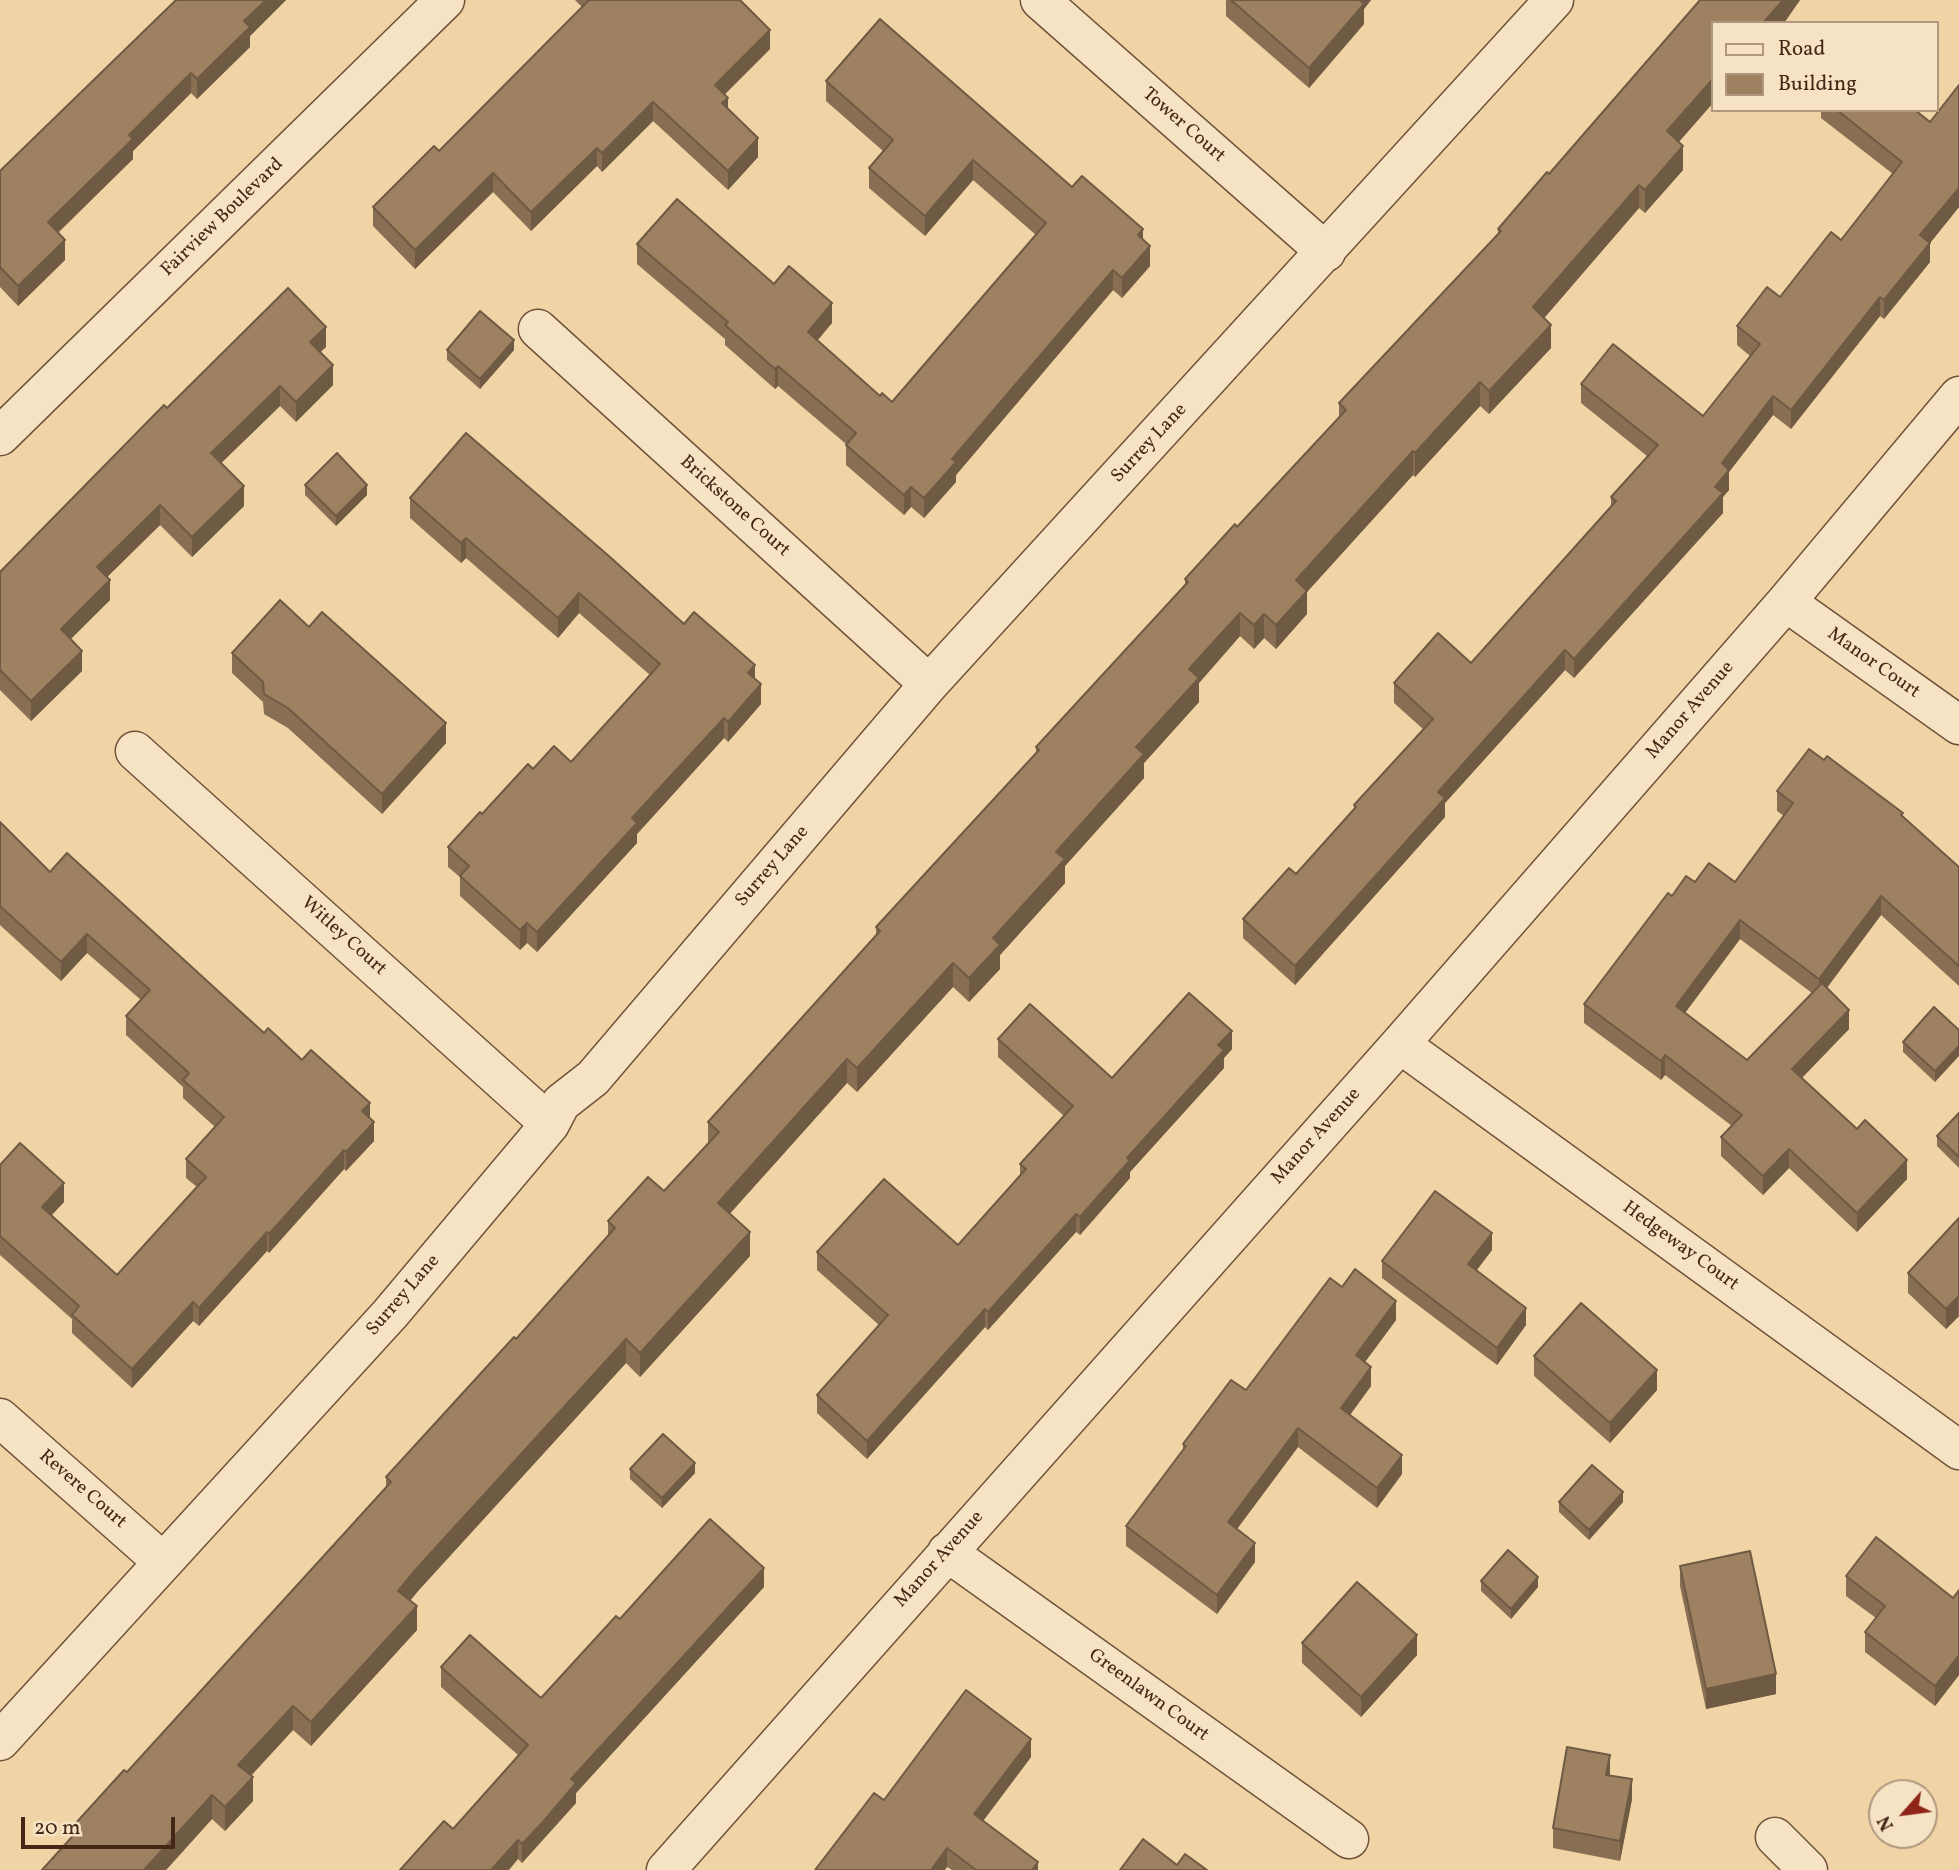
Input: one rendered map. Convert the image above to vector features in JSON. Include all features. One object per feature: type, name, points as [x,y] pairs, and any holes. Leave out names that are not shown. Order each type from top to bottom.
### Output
[{"type":"street","name":"Fairview Boulevard","points":[[0,436],[445,0]]},
{"type":"street","name":"Tower Court","points":[[1040,0],[1326,252]]},
{"type":"street","name":"Surrey Lane","points":[[0,1741],[390,1314],[550,1124],[561,1103],[593,1078],[929,684],[1554,0]]},
{"type":"street","name":"Brickstone Court","points":[[538,329],[929,684]]},
{"type":"street","name":"Manor Avenue","points":[[666,1870],[1400,1044],[1786,602],[1959,396]]},
{"type":"street","name":"Manor Court","points":[[1786,602],[1959,725]]},
{"type":"street","name":"Witley Court","points":[[135,751],[550,1124]]},
{"type":"street","name":"Hedgeway Court","points":[[1400,1044],[1959,1450]]},
{"type":"street","name":"Revere Court","points":[[0,1418],[163,1562]]},
{"type":"street","name":"Greenlawn Court","points":[[947,1552],[1349,1839]]},
{"type":"street","points":[[1775,1837],[1808,1870]]},
{"type":"building","points":[[176,0],[266,0],[244,21],[250,27],[197,79],[191,73],[129,135],[133,139],[48,222],[65,240],[18,286],[0,267],[0,171]]},
{"type":"building","points":[[589,0],[740,0],[770,30],[715,85],[728,98],[722,103],[758,138],[728,171],[653,102],[602,153],[597,148],[531,212],[493,173],[415,250],[373,207],[434,146],[439,151]]},
{"type":"building","points":[[1231,0],[1360,0],[1364,4],[1309,68]]},
{"type":"building","points":[[1700,0],[1783,0],[1765,21],[1710,21],[1710,82],[1667,131],[1683,146],[1645,190],[1639,185],[1533,307],[1551,325],[1489,391],[1480,382],[1415,453],[1413,451],[1296,580],[1307,591],[1276,625],[1264,614],[1254,625],[1240,613],[1189,669],[1199,678],[1136,747],[1144,754],[1056,852],[1065,859],[993,938],[1000,945],[969,978],[953,963],[857,1068],[847,1059],[718,1203],[750,1232],[640,1353],[626,1339],[418,1567],[398,1591],[417,1606],[311,1722],[293,1706],[238,1765],[253,1777],[225,1807],[212,1795],[144,1870],[42,1870],[80,1828],[75,1824],[124,1770],[127,1772],[391,1482],[386,1477],[514,1337],[516,1339],[615,1228],[608,1221],[648,1177],[664,1191],[719,1132],[708,1122],[880,931],[876,927],[1039,750],[1036,747],[1188,582],[1185,579],[1235,524],[1237,527],[1346,410],[1339,403],[1501,231],[1498,229],[1547,172],[1549,174]]},
{"type":"building","points":[[880,19],[1072,187],[1082,176],[1143,229],[1138,235],[1150,246],[1122,278],[1113,270],[952,459],[956,462],[924,498],[911,487],[904,495],[846,445],[856,433],[778,366],[775,369],[725,325],[728,322],[637,244],[677,199],[774,284],[789,266],[832,303],[808,332],[880,396],[882,393],[892,402],[1046,223],[973,160],[925,216],[869,168],[893,140],[826,81]]},
{"type":"building","points":[[1959,85],[1959,188],[1920,235],[1930,243],[1884,300],[1880,297],[1791,410],[1773,396],[1722,463],[1729,470],[1715,487],[1723,493],[1574,659],[1565,650],[1438,792],[1445,798],[1295,966],[1243,919],[1289,868],[1296,874],[1356,807],[1354,805],[1433,719],[1394,683],[1438,633],[1471,663],[1616,501],[1611,497],[1658,445],[1581,384],[1613,344],[1703,416],[1760,344],[1737,326],[1767,287],[1780,297],[1831,232],[1841,240],[1902,162],[1840,112],[1918,112],[1930,122]]},
{"type":"building","points":[[288,288],[326,327],[310,342],[333,365],[296,402],[280,386],[211,453],[244,486],[192,537],[160,505],[97,567],[110,580],[61,629],[82,651],[31,701],[0,670],[0,572],[164,405],[167,408]]},
{"type":"building","points":[[480,311],[514,340],[480,379],[447,350]]},
{"type":"building","points":[[466,433],[684,624],[694,612],[755,665],[748,673],[761,684],[728,722],[724,718],[632,818],[637,823],[537,932],[527,923],[520,930],[460,876],[469,866],[448,847],[528,764],[533,769],[554,746],[571,762],[660,664],[579,593],[558,618],[466,538],[461,543],[410,498]]},
{"type":"building","points":[[337,453],[367,485],[336,516],[305,485]]},
{"type":"building","points":[[280,600],[309,627],[322,612],[446,723],[382,794],[288,708],[264,694],[263,682],[232,653]]},
{"type":"building","points":[[1809,749],[1824,760],[1827,756],[1903,813],[1901,815],[1959,867],[1959,966],[1881,896],[1819,979],[1740,920],[1676,1006],[1747,1060],[1822,983],[1849,1010],[1792,1069],[1857,1129],[1865,1120],[1907,1160],[1857,1213],[1789,1149],[1763,1176],[1721,1137],[1742,1115],[1665,1055],[1661,1061],[1584,1004],[1668,893],[1672,896],[1686,876],[1695,882],[1709,863],[1735,882],[1793,803],[1777,791]]},
{"type":"building","points":[[0,822],[50,872],[67,853],[264,1033],[268,1028],[302,1060],[311,1050],[370,1103],[362,1111],[374,1122],[346,1152],[344,1150],[199,1308],[193,1302],[132,1369],[72,1315],[79,1306],[0,1236],[0,1165],[20,1143],[64,1183],[42,1207],[117,1275],[206,1177],[186,1159],[224,1117],[183,1080],[189,1073],[126,1016],[150,990],[87,934],[61,962],[0,906]]},
{"type":"building","points":[[1189,993],[1232,1031],[1218,1045],[1224,1050],[1127,1158],[1130,1160],[1080,1217],[1076,1214],[988,1312],[985,1309],[867,1441],[817,1395],[888,1315],[817,1252],[884,1179],[958,1245],[1026,1169],[1020,1164],[1073,1106],[998,1039],[1030,1004],[1112,1078]]},
{"type":"building","points":[[1934,1007],[1959,1030],[1959,1046],[1935,1071],[1903,1042]]},
{"type":"building","points":[[1959,1113],[1959,1157],[1937,1136]]},
{"type":"building","points":[[1435,1191],[1492,1233],[1468,1264],[1526,1308],[1497,1348],[1382,1261]]},
{"type":"building","points":[[1959,1218],[1959,1297],[1946,1309],[1908,1273]]},
{"type":"building","points":[[1355,1269],[1396,1301],[1356,1355],[1371,1367],[1341,1408],[1402,1455],[1377,1488],[1298,1428],[1228,1522],[1255,1543],[1217,1595],[1126,1526],[1231,1380],[1246,1390],[1330,1278],[1342,1287]]},
{"type":"building","points":[[1581,1303],[1657,1370],[1610,1423],[1534,1356]]},
{"type":"building","points":[[663,1434],[695,1463],[662,1498],[630,1469]]},
{"type":"building","points":[[1592,1465],[1623,1492],[1589,1530],[1559,1502]]},
{"type":"building","points":[[710,1519],[764,1568],[571,1779],[576,1783],[542,1823],[522,1844],[518,1840],[491,1870],[400,1870],[444,1821],[453,1829],[528,1745],[441,1667],[470,1635],[541,1698],[616,1616],[620,1619]]},
{"type":"building","points":[[1876,1537],[1953,1598],[1959,1590],[1959,1655],[1935,1686],[1865,1632],[1885,1606],[1846,1576]]},
{"type":"building","points":[[1508,1550],[1538,1577],[1511,1609],[1481,1581]]},
{"type":"building","points":[[1750,1551],[1776,1674],[1706,1689],[1680,1566]]},
{"type":"building","points":[[1357,1582],[1417,1635],[1361,1697],[1302,1643]]},
{"type":"building","points":[[966,1690],[1031,1739],[974,1814],[1038,1862],[1032,1870],[976,1870],[947,1848],[931,1870],[815,1870],[874,1793],[884,1800]]},
{"type":"building","points":[[1567,1747],[1610,1755],[1606,1775],[1632,1779],[1620,1841],[1553,1828]]},
{"type":"building","points":[[1143,1839],[1177,1865],[1185,1854],[1207,1870],[1120,1870]]}]
